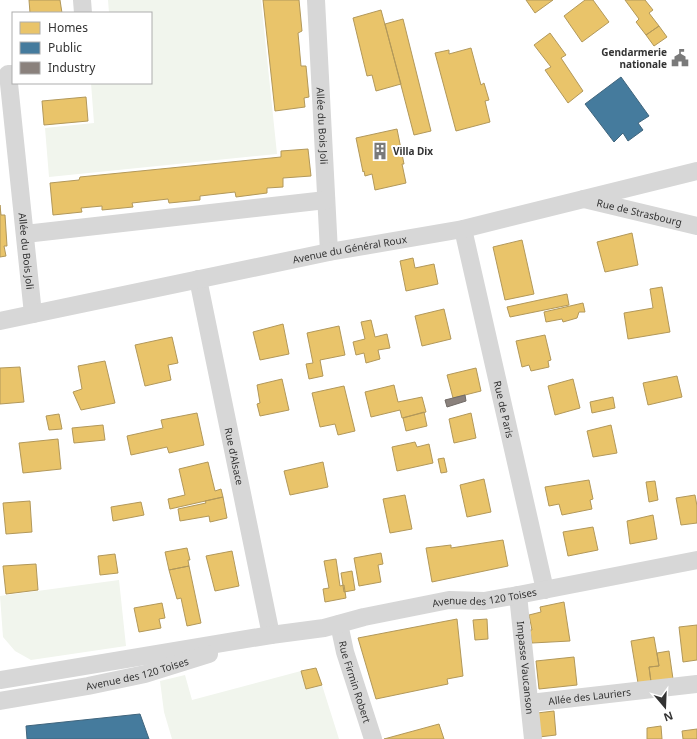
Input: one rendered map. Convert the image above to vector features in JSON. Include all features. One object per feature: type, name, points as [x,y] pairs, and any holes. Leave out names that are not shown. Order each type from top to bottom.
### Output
[{"type":"street","points":[[82,0],[83,12]]},
{"type":"street","name":"Allée du Bois Joli","points":[[316,0],[329,252]]},
{"type":"street","name":"Allée du Bois Joli","points":[[12,74],[8,74],[33,314]]},
{"type":"street","name":"Avenue du Général Roux","points":[[0,321],[329,252],[463,229],[697,171]]},
{"type":"street","name":"Rue de Strasbourg","points":[[581,199],[697,226]]},
{"type":"street","points":[[25,234],[326,200]]},
{"type":"street","name":"Rue de Paris","points":[[463,229],[545,590]]},
{"type":"street","name":"Rue d'Alsace","points":[[198,279],[271,635]]},
{"type":"street","name":"Avenue des 120 Toises","points":[[0,680],[271,635],[324,628],[364,617],[450,600],[484,601],[518,596],[697,560]]},
{"type":"street","name":"Impasse Vaucanson","points":[[518,596],[533,739]]},
{"type":"street","name":"Rue Firmin Robert","points":[[339,624],[345,652],[373,739]]},
{"type":"street","name":"Avenue des 120 Toises","points":[[0,701],[88,686],[145,674],[271,635]]},
{"type":"street","name":"Allée des Lauriers","points":[[530,703],[697,684]]},
{"type":"shaded area","points":[[108,0],[261,0],[277,154],[49,177],[45,128],[94,123],[91,84],[152,84],[152,12],[109,12]]},
{"type":"shaded area","points":[[119,580],[126,646],[31,660],[15,651],[3,637],[0,596]]},
{"type":"shaded area","points":[[301,671],[306,689],[322,685],[339,739],[172,739],[164,712],[160,681],[185,675],[192,700]]},
{"type":"building: Homes","points":[[29,0],[60,0],[62,12],[30,12]]},
{"type":"building: Homes","points":[[263,0],[299,0],[302,31],[298,33],[301,66],[306,66],[309,97],[304,98],[305,107],[275,111]]},
{"type":"building: Homes","points":[[526,0],[553,0],[535,13]]},
{"type":"building: Homes","points":[[585,0],[593,0],[609,22],[582,42],[564,16]]},
{"type":"building: Homes","points":[[625,0],[645,0],[653,10],[649,13],[659,26],[646,35],[636,22],[639,19]]},
{"type":"building: Homes","points":[[381,10],[401,84],[376,91],[372,75],[367,76],[353,18]]},
{"type":"building: Homes","points":[[403,19],[431,131],[414,135],[385,24]]},
{"type":"building: Homes","points":[[659,26],[667,37],[654,46],[646,35]]},
{"type":"building: Homes","points":[[550,33],[566,55],[561,58],[583,91],[568,103],[545,70],[551,67],[534,45]]},
{"type":"building: Homes","points":[[471,48],[481,85],[484,83],[489,100],[485,101],[490,122],[456,131],[435,53],[449,50],[449,54]]},
{"type":"building: Homes","points":[[86,97],[88,121],[44,125],[42,101]]},
{"type":"building: Homes","name":"Villa Dix","points":[[397,129],[406,183],[375,190],[372,174],[365,176],[364,171],[363,172],[356,138]]},
{"type":"building: Homes","points":[[308,149],[311,176],[283,178],[283,187],[267,188],[267,193],[236,197],[235,192],[200,196],[200,200],[169,203],[168,199],[132,203],[133,207],[102,210],[102,206],[81,208],[82,212],[53,215],[50,183],[79,180],[80,177],[281,157],[281,151]]},
{"type":"building: Homes","points":[[0,205],[1,215],[5,215],[7,246],[4,246],[6,256],[0,257]]},
{"type":"building: Homes","points":[[632,233],[638,265],[605,272],[597,242]]},
{"type":"building: Homes","points":[[522,240],[534,294],[505,300],[493,247]]},
{"type":"building: Homes","points":[[413,258],[415,268],[434,264],[438,284],[406,291],[400,261]]},
{"type":"building: Homes","points":[[662,287],[670,332],[628,339],[624,313],[653,308],[650,289]]},
{"type":"building: Homes","points":[[567,294],[569,305],[510,317],[507,307]]},
{"type":"building: Homes","points":[[583,303],[585,312],[579,312],[577,318],[563,322],[562,319],[546,322],[544,312]]},
{"type":"building: Homes","points":[[444,309],[451,339],[422,346],[415,316]]},
{"type":"building: Homes","points":[[371,320],[375,337],[387,334],[390,348],[378,350],[380,359],[366,363],[364,353],[356,355],[353,342],[365,339],[361,322]]},
{"type":"building: Homes","points":[[283,324],[289,354],[260,360],[253,332]]},
{"type":"building: Homes","points":[[339,326],[345,355],[320,360],[323,376],[309,379],[306,364],[313,363],[307,333]]},
{"type":"building: Homes","points":[[545,335],[551,360],[548,361],[549,367],[531,371],[529,365],[522,367],[516,341]]},
{"type":"building: Homes","points":[[172,337],[178,363],[168,365],[171,380],[145,386],[135,345]]},
{"type":"building: Homes","points":[[105,361],[115,403],[81,410],[73,392],[82,389],[78,366]]},
{"type":"building: Homes","points":[[20,367],[24,402],[0,404],[0,368]]},
{"type":"building: Homes","points":[[476,368],[481,391],[453,398],[447,375]]},
{"type":"building: Homes","points":[[677,376],[682,397],[648,405],[643,383]]},
{"type":"building: Homes","points":[[282,379],[289,410],[260,416],[257,404],[260,403],[257,385]]},
{"type":"building: Homes","points":[[573,379],[580,408],[555,415],[548,386]]},
{"type":"building: Homes","points":[[394,385],[398,402],[422,397],[426,412],[402,418],[400,410],[371,417],[365,392]]},
{"type":"building: Homes","points":[[344,386],[355,431],[338,435],[335,424],[320,427],[312,393]]},
{"type":"building: Homes","points":[[613,397],[615,408],[592,413],[590,402]]},
{"type":"building: Homes","points":[[424,412],[427,426],[406,431],[403,418]]},
{"type":"building: Homes","points":[[197,413],[204,445],[169,453],[167,447],[131,455],[127,436],[163,428],[161,420]]},
{"type":"building: Homes","points":[[471,413],[476,438],[454,443],[449,419]]},
{"type":"building: Homes","points":[[59,414],[62,429],[49,430],[46,416]]},
{"type":"building: Homes","points":[[103,425],[105,440],[74,443],[72,428]]},
{"type":"building: Homes","points":[[611,425],[617,453],[593,457],[587,431]]},
{"type":"building: Homes","points":[[58,439],[61,469],[23,473],[19,443]]},
{"type":"building: Homes","points":[[415,442],[417,447],[429,444],[433,463],[397,471],[392,447]]},
{"type":"building: Homes","points":[[444,458],[447,472],[441,473],[438,459]]},
{"type":"building: Homes","points":[[208,462],[215,491],[221,489],[223,497],[170,509],[168,499],[185,495],[179,469]]},
{"type":"building: Homes","points":[[323,462],[328,487],[290,495],[284,471]]},
{"type":"building: Homes","points":[[484,479],[491,512],[467,517],[460,485]]},
{"type":"building: Homes","points":[[589,480],[593,499],[590,500],[592,509],[562,515],[559,504],[549,506],[545,487]]},
{"type":"building: Homes","points":[[655,481],[658,500],[649,502],[646,482]]},
{"type":"building: Homes","points":[[405,495],[412,529],[390,533],[383,499]]},
{"type":"building: Homes","points":[[695,495],[697,506],[697,523],[681,525],[676,498]]},
{"type":"building: Homes","points":[[223,497],[227,518],[210,522],[209,516],[180,521],[178,509],[206,503],[205,501]]},
{"type":"building: Homes","points":[[30,501],[32,532],[6,534],[3,503]]},
{"type":"building: Homes","points":[[141,502],[144,515],[113,521],[111,507]]},
{"type":"building: Homes","points":[[653,515],[657,539],[630,544],[627,521]]},
{"type":"building: Homes","points":[[593,527],[598,550],[568,556],[563,532]]},
{"type":"building: Homes","points":[[503,540],[508,566],[432,582],[426,548],[451,545],[451,548]]},
{"type":"building: Homes","points":[[187,548],[190,560],[188,560],[189,566],[169,570],[165,552]]},
{"type":"building: Homes","points":[[232,551],[239,586],[215,591],[206,556]]},
{"type":"building: Homes","points":[[381,553],[383,564],[378,565],[381,582],[359,586],[354,558]]},
{"type":"building: Homes","points":[[115,554],[118,573],[100,575],[98,556]]},
{"type":"building: Homes","points":[[336,559],[340,586],[344,585],[346,598],[325,602],[323,589],[329,588],[324,561]]},
{"type":"building: Homes","points":[[36,564],[38,590],[6,594],[3,566]]},
{"type":"building: Homes","points":[[189,566],[201,623],[187,626],[181,598],[177,599],[169,570]]},
{"type":"building: Homes","points":[[352,571],[355,590],[344,592],[341,573]]},
{"type":"building: Homes","points":[[564,602],[570,641],[532,643],[530,630],[532,630],[529,615],[541,612],[540,607]]},
{"type":"building: Homes","points":[[162,603],[165,618],[159,619],[161,628],[139,632],[134,608]]},
{"type":"building: Homes","points":[[457,619],[463,676],[447,679],[448,684],[376,699],[358,638]]},
{"type":"building: Homes","points":[[487,619],[488,639],[475,640],[473,620]]},
{"type":"building: Homes","points":[[697,625],[697,660],[683,662],[679,627]]},
{"type":"building: Homes","points":[[654,637],[659,666],[649,667],[651,682],[638,683],[631,641]]},
{"type":"building: Homes","points":[[669,651],[673,679],[651,682],[649,667],[659,666],[657,653]]},
{"type":"building: Homes","points":[[574,657],[577,685],[539,689],[536,661]]},
{"type":"building: Homes","points":[[316,668],[322,685],[306,689],[301,671]]},
{"type":"building: Homes","points":[[554,711],[556,735],[539,737],[537,713]]},
{"type":"building: Homes","points":[[439,724],[444,739],[384,739]]},
{"type":"building: Homes","points":[[661,726],[662,739],[647,739],[647,728]]},
{"type":"building: Homes","points":[[697,729],[697,739],[683,739],[682,731]]},
{"type":"building: Public","points":[[621,77],[649,116],[638,123],[643,130],[628,141],[623,133],[614,142],[585,104]]},
{"type":"building: Public","points":[[140,714],[149,739],[27,739],[26,726]]},
{"type":"building: Industry","points":[[465,395],[466,401],[447,407],[445,400]]},
{"type":"place","name":"Gendarmerie nationale","points":[[680,58]]},
{"type":"place","name":"Villa Dix","points":[[380,151]]}]
